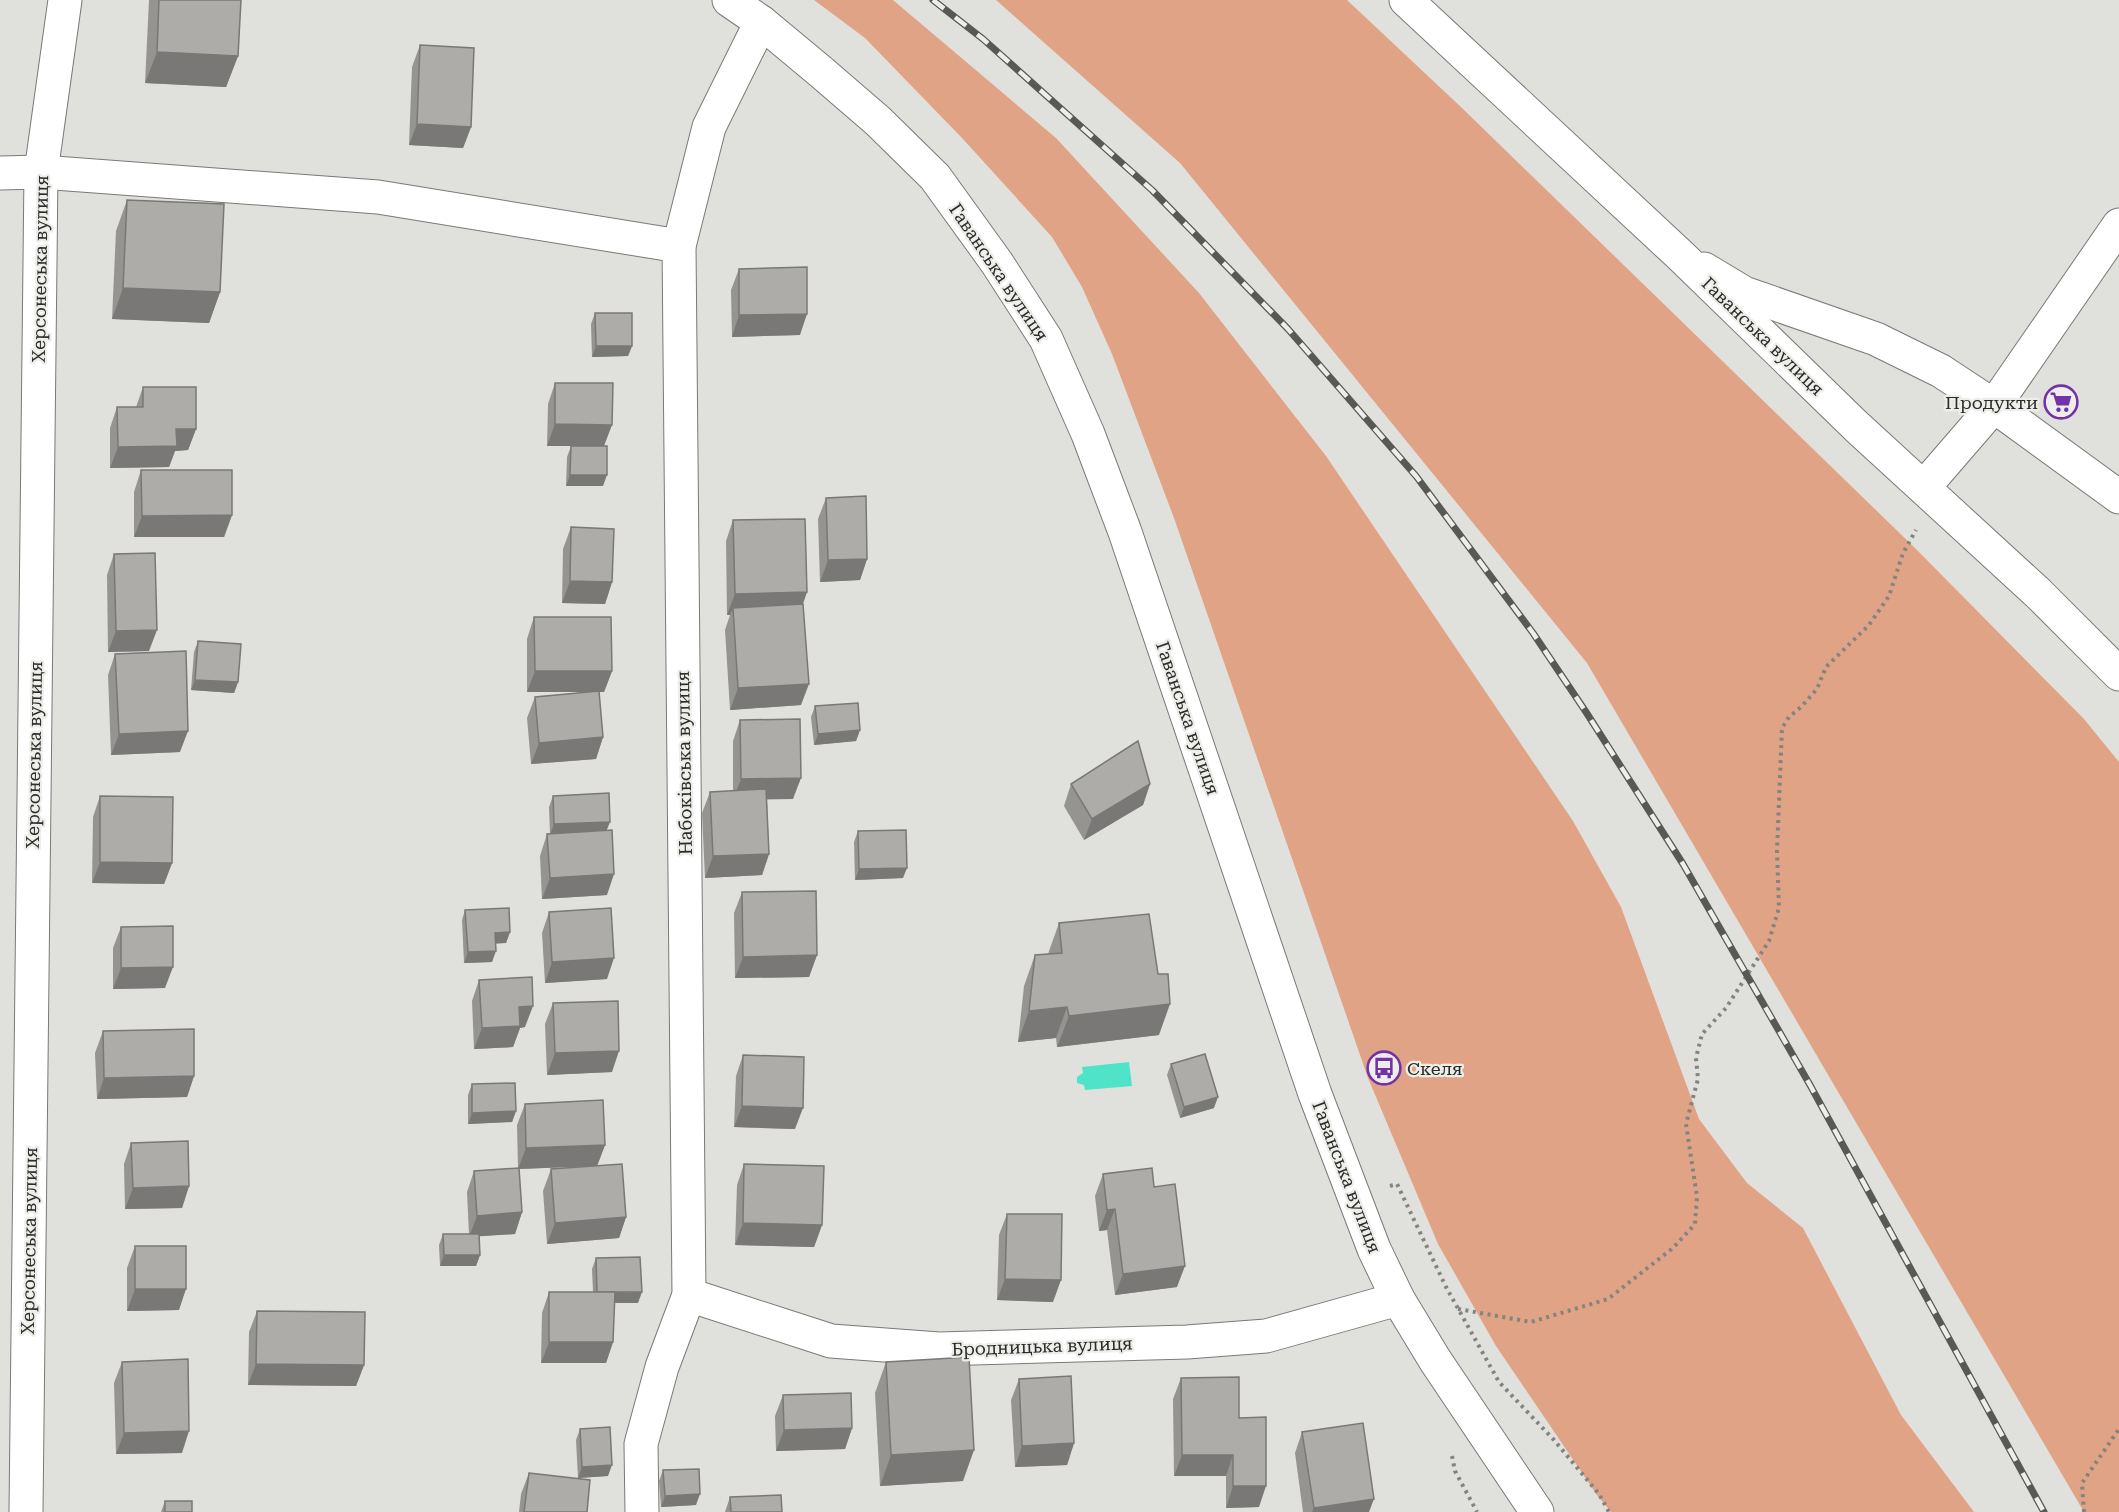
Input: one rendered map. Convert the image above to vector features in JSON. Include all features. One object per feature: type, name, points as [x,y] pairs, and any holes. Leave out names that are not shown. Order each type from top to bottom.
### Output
[{"type":"street","name":"Херсонеська вулиця","points":[[26,1512],[41,172],[65,0]]},
{"type":"street","name":"Гаванська вулиця","points":[[729,0],[761,22],[869,114],[935,177],[997,263],[1046,339],[1088,434],[1121,521],[1315,1094],[1374,1249],[1398,1299],[1435,1360],[1538,1512]]},
{"type":"street","name":"Гаванська вулиця","points":[[1406,0],[1682,256],[1857,427],[2038,593],[2119,674]]},
{"type":"street","name":"Набоківська вулиця","points":[[642,1512],[641,1444],[662,1367],[689,1295],[679,246],[709,128],[761,22]]},
{"type":"street","points":[[0,173],[41,172],[378,197],[679,246]]},
{"type":"street","points":[[1924,487],[1994,406],[2119,225]]},
{"type":"street","points":[[1682,256],[1744,293],[1876,339],[1941,371],[1994,406],[2119,497]]},
{"type":"street","name":"Бродницька вулиця","points":[[689,1295],[831,1341],[939,1349],[1187,1342],[1266,1336],[1398,1299]]},
{"type":"path","points":[[1458,1309],[1531,1322],[1608,1299],[1672,1248],[1695,1224],[1697,1197],[1686,1124],[1698,1079],[1696,1058],[1702,1034],[1726,1008],[1769,940],[1779,908],[1777,821],[1782,728],[1789,717],[1816,689],[1826,667],[1869,625],[1889,596],[1903,553],[1918,526]]},
{"type":"path","points":[[1354,1199],[1397,1184],[1458,1309],[1499,1383],[1554,1440],[1599,1494],[1609,1512]]},
{"type":"path","points":[[2084,1512],[2082,1483],[2119,1429]]},
{"type":"shaded area","points":[[814,0],[893,0],[1056,138],[1199,293],[1326,456],[1573,821],[1621,907],[1699,1119],[1747,1183],[1803,1228],[1901,1415],[1974,1512],[1611,1512],[1597,1495],[1496,1346],[1438,1244],[1368,1078],[1174,518],[1112,354],[1082,287],[1052,237],[962,138],[865,38]]},
{"type":"shaded area","points":[[996,0],[1347,0],[1462,108],[1916,549],[2084,719],[2119,762],[2119,1512],[2084,1512],[1587,663],[1180,163]]},
{"type":"shaded area","points":[[1129,1062],[1132,1086],[1085,1090],[1084,1085],[1077,1083],[1077,1077],[1083,1073],[1082,1067]]},
{"type":"building","points":[[159,0],[241,0],[238,56],[157,52]]},
{"type":"building","points":[[420,45],[474,48],[471,127],[417,124]]},
{"type":"building","points":[[127,200],[224,204],[220,292],[123,288]]},
{"type":"building","points":[[807,267],[807,314],[739,315],[739,269]]},
{"type":"building","points":[[595,313],[632,313],[632,346],[596,346]]},
{"type":"building","points":[[555,383],[613,383],[612,425],[555,424]]},
{"type":"building","points":[[143,387],[196,387],[196,429],[176,429],[177,446],[118,447],[117,407],[143,407]]},
{"type":"building","points":[[571,446],[607,446],[607,475],[570,475]]},
{"type":"building","points":[[141,470],[232,470],[232,515],[142,516]]},
{"type":"building","points":[[866,496],[867,559],[828,560],[826,498]]},
{"type":"building","points":[[805,519],[807,592],[735,594],[733,520]]},
{"type":"building","points":[[571,527],[614,529],[612,582],[570,581]]},
{"type":"building","points":[[155,553],[157,630],[116,631],[114,554]]},
{"type":"building","points":[[803,604],[809,684],[738,688],[733,608]]},
{"type":"building","points":[[534,617],[611,617],[612,671],[535,671]]},
{"type":"building","points":[[198,641],[241,644],[238,682],[195,680]]},
{"type":"building","points":[[186,651],[188,731],[119,734],[115,654]]},
{"type":"building","points":[[599,691],[603,737],[539,743],[535,697]]},
{"type":"building","points":[[858,703],[860,730],[818,734],[815,706]]},
{"type":"building","points":[[800,719],[801,778],[741,779],[740,720]]},
{"type":"building","points":[[1138,741],[1150,784],[1092,819],[1071,784]]},
{"type":"building","points":[[766,789],[769,854],[713,856],[710,792]]},
{"type":"building","points":[[609,793],[610,822],[554,824],[553,796]]},
{"type":"building","points":[[100,796],[173,797],[172,863],[100,862]]},
{"type":"building","points":[[612,830],[614,874],[550,878],[547,834]]},
{"type":"building","points":[[906,830],[907,868],[859,869],[858,831]]},
{"type":"building","points":[[816,891],[817,955],[743,957],[742,892]]},
{"type":"building","points":[[509,908],[510,932],[495,933],[496,951],[468,952],[465,910]]},
{"type":"building","points":[[611,908],[614,958],[552,962],[549,912]]},
{"type":"building","points":[[1149,914],[1158,974],[1168,974],[1170,1004],[1069,1016],[1067,1007],[1029,1011],[1035,955],[1062,953],[1059,923]]},
{"type":"building","points":[[173,926],[173,967],[121,968],[121,927]]},
{"type":"building","points":[[532,977],[533,1006],[519,1007],[520,1026],[482,1028],[479,980]]},
{"type":"building","points":[[618,1001],[619,1051],[555,1053],[553,1003]]},
{"type":"building","points":[[194,1029],[194,1076],[104,1078],[103,1031]]},
{"type":"building","points":[[1205,1054],[1218,1097],[1184,1107],[1171,1064]]},
{"type":"building","points":[[743,1055],[804,1057],[803,1108],[742,1106]]},
{"type":"building","points":[[515,1083],[516,1111],[472,1113],[472,1084]]},
{"type":"building","points":[[603,1100],[605,1145],[526,1148],[525,1104]]},
{"type":"building","points":[[188,1141],[189,1186],[133,1188],[131,1143]]},
{"type":"building","points":[[622,1164],[626,1217],[555,1223],[551,1169]]},
{"type":"building","points":[[744,1164],[824,1166],[822,1225],[743,1223]]},
{"type":"building","points":[[519,1168],[522,1212],[477,1216],[474,1171]]},
{"type":"building","points":[[1152,1168],[1154,1187],[1175,1184],[1185,1266],[1123,1274],[1115,1209],[1107,1210],[1103,1174]]},
{"type":"building","points":[[1007,1214],[1062,1214],[1061,1280],[1005,1279]]},
{"type":"building","points":[[443,1234],[479,1234],[480,1255],[444,1255]]},
{"type":"building","points":[[135,1246],[186,1246],[186,1289],[135,1289]]},
{"type":"building","points":[[640,1257],[642,1292],[597,1292],[596,1258]]},
{"type":"building","points":[[549,1292],[615,1292],[613,1342],[549,1342]]},
{"type":"building","points":[[257,1311],[365,1312],[364,1365],[256,1364]]},
{"type":"building","points":[[969,1357],[974,1450],[891,1455],[886,1362]]},
{"type":"building","points":[[188,1359],[189,1431],[124,1433],[122,1362]]},
{"type":"building","points":[[1071,1376],[1074,1443],[1022,1446],[1019,1379]]},
{"type":"building","points":[[1239,1377],[1239,1418],[1266,1417],[1266,1486],[1233,1486],[1233,1455],[1182,1455],[1181,1378]]},
{"type":"building","points":[[851,1393],[852,1428],[784,1430],[783,1395]]},
{"type":"building","points":[[1363,1423],[1374,1499],[1314,1508],[1302,1432]]},
{"type":"building","points":[[610,1427],[612,1465],[582,1467],[580,1429]]},
{"type":"building","points":[[699,1469],[700,1494],[665,1496],[663,1470]]},
{"type":"building","points":[[529,1473],[590,1480],[587,1512],[524,1512]]},
{"type":"building","points":[[781,1495],[782,1512],[731,1512],[730,1497]]},
{"type":"building","points":[[165,1501],[192,1501],[192,1512],[165,1512]]},
{"type":"railway","points":[[933,0],[983,39],[1152,190],[1288,329],[1416,476],[1533,633],[1683,864],[1810,1085],[2044,1512]]},
{"type":"place","name":"Продукти","points":[[2061,402]]},
{"type":"place","name":"Скеля","points":[[1384,1068]]}]
